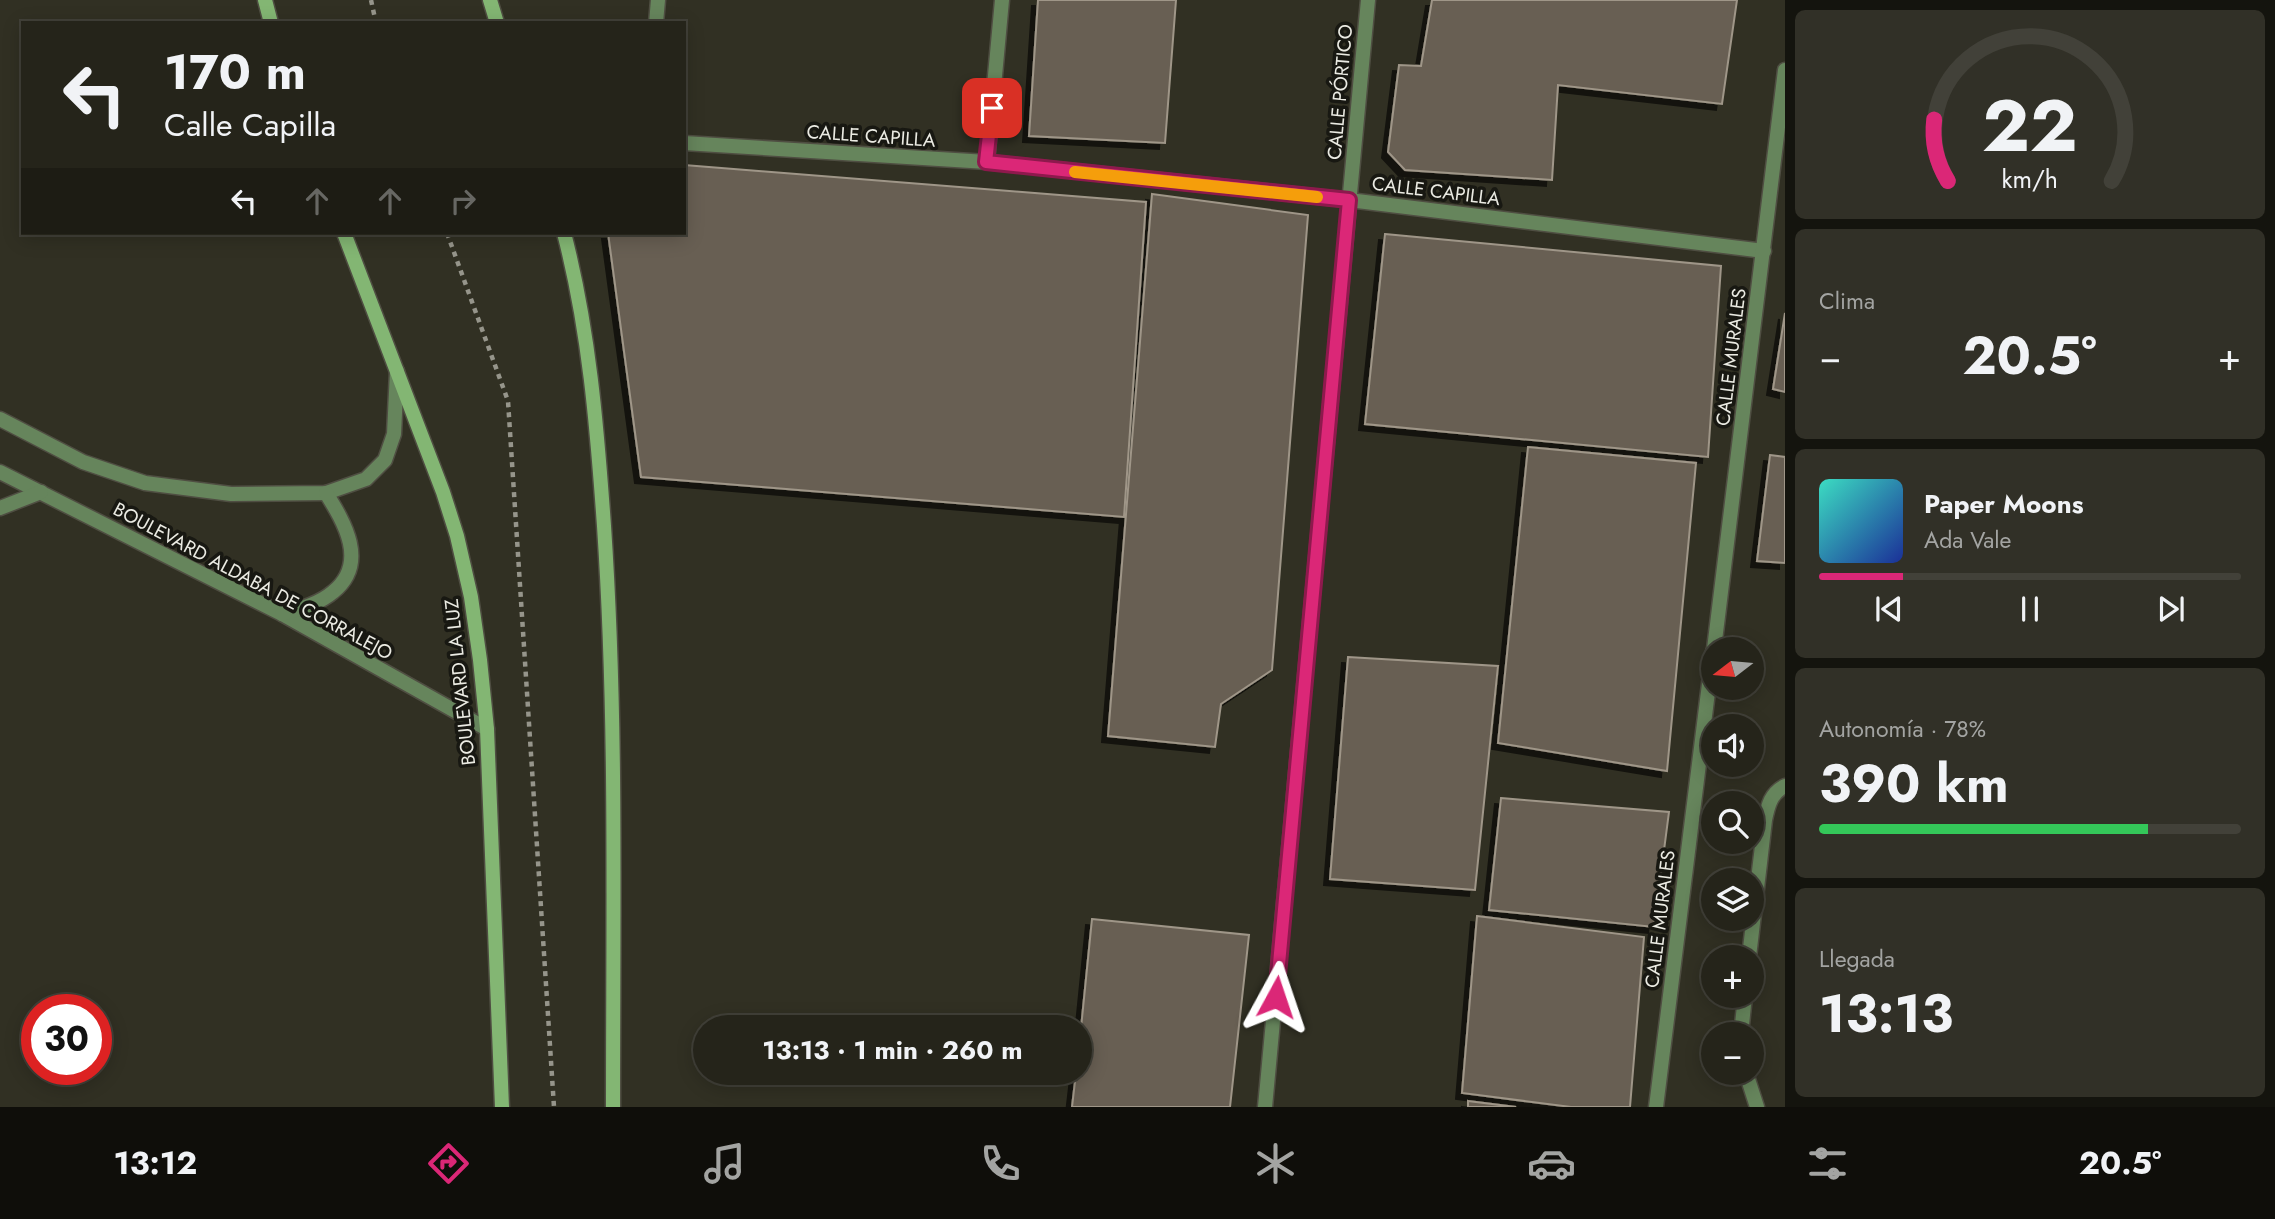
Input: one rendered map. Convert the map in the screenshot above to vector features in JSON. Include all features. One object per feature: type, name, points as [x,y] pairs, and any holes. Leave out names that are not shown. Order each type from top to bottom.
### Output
[{"type":"main road","points":[[265,0],[270,21]]},
{"type":"main road","points":[[490,0],[496,21]]},
{"type":"main road","name":"BOULEVARD LA LUZ","points":[[345,235],[443,492],[457,536],[471,597],[487,729],[502,1107]]},
{"type":"main road","points":[[564,235],[589,355],[607,580],[613,714],[613,1107]]},
{"type":"street","points":[[656,21],[658,0]]},
{"type":"street","points":[[986,162],[1002,0]]},
{"type":"street","name":"CALLE PÓRTICO","points":[[1265,1107],[1368,0]]},
{"type":"street","name":"CALLE MURALES","points":[[1715,637],[1785,69]]},
{"type":"street","name":"CALLE CAPILLA","points":[[686,143],[986,162],[1349,200],[1764,251]]},
{"type":"street","name":"BOULEVARD ALDABA DE CORRALEJO","points":[[0,419],[83,463],[145,483],[231,494],[326,493],[366,479],[385,460],[394,434],[397,370]]},
{"type":"street","name":"BOULEVARD ALDABA DE CORRALEJO","points":[[0,472],[282,614],[487,729]]},
{"type":"street","points":[[0,509],[41,492]]},
{"type":"street","points":[[282,614],[313,604],[334,592],[345,577],[352,558],[350,536],[326,493]]},
{"type":"street","name":"CALLE MURALES","points":[[1656,1107],[1707,700]]},
{"type":"street","points":[[1750,945],[1769,800],[1778,789],[1785,786]]},
{"type":"street","points":[[1750,1085],[1757,1107]]},
{"type":"path","points":[[370,0],[375,21]]},
{"type":"path","points":[[448,235],[508,401],[554,1107]]},
{"type":"building","points":[[1038,0],[1176,0],[1165,143],[1029,136]]},
{"type":"building","points":[[1432,0],[1737,0],[1722,104],[1558,85],[1552,180],[1405,170],[1388,152],[1399,65],[1421,66]]},
{"type":"building","points":[[686,165],[1146,202],[1124,517],[641,477],[608,235],[686,235]]},
{"type":"building","points":[[1152,194],[1308,215],[1272,670],[1221,704],[1215,747],[1108,736]]},
{"type":"building","points":[[1385,234],[1721,266],[1708,457],[1365,424]]},
{"type":"building","points":[[1785,313],[1785,392],[1773,389]]},
{"type":"building","points":[[1528,447],[1696,463],[1667,771],[1498,743]]},
{"type":"building","points":[[1770,455],[1785,457],[1785,563],[1757,561]]},
{"type":"building","points":[[1348,657],[1498,666],[1475,890],[1330,879]]},
{"type":"building","points":[[1501,798],[1669,812],[1654,927],[1489,910]]},
{"type":"building","points":[[1477,916],[1644,937],[1630,1107],[1571,1107],[1462,1093]]},
{"type":"building","points":[[1092,919],[1249,935],[1230,1107],[1072,1107],[1075,1085],[1092,1085],[1092,1015],[1082,1015]]},
{"type":"building","points":[[1468,1101],[1516,1107],[1468,1107]]},
{"type":"slow traffic","points":[[1075,172],[1317,197]]},
{"type":"route","points":[[992,108],[986,162],[1349,200],[1276,997]]}]
